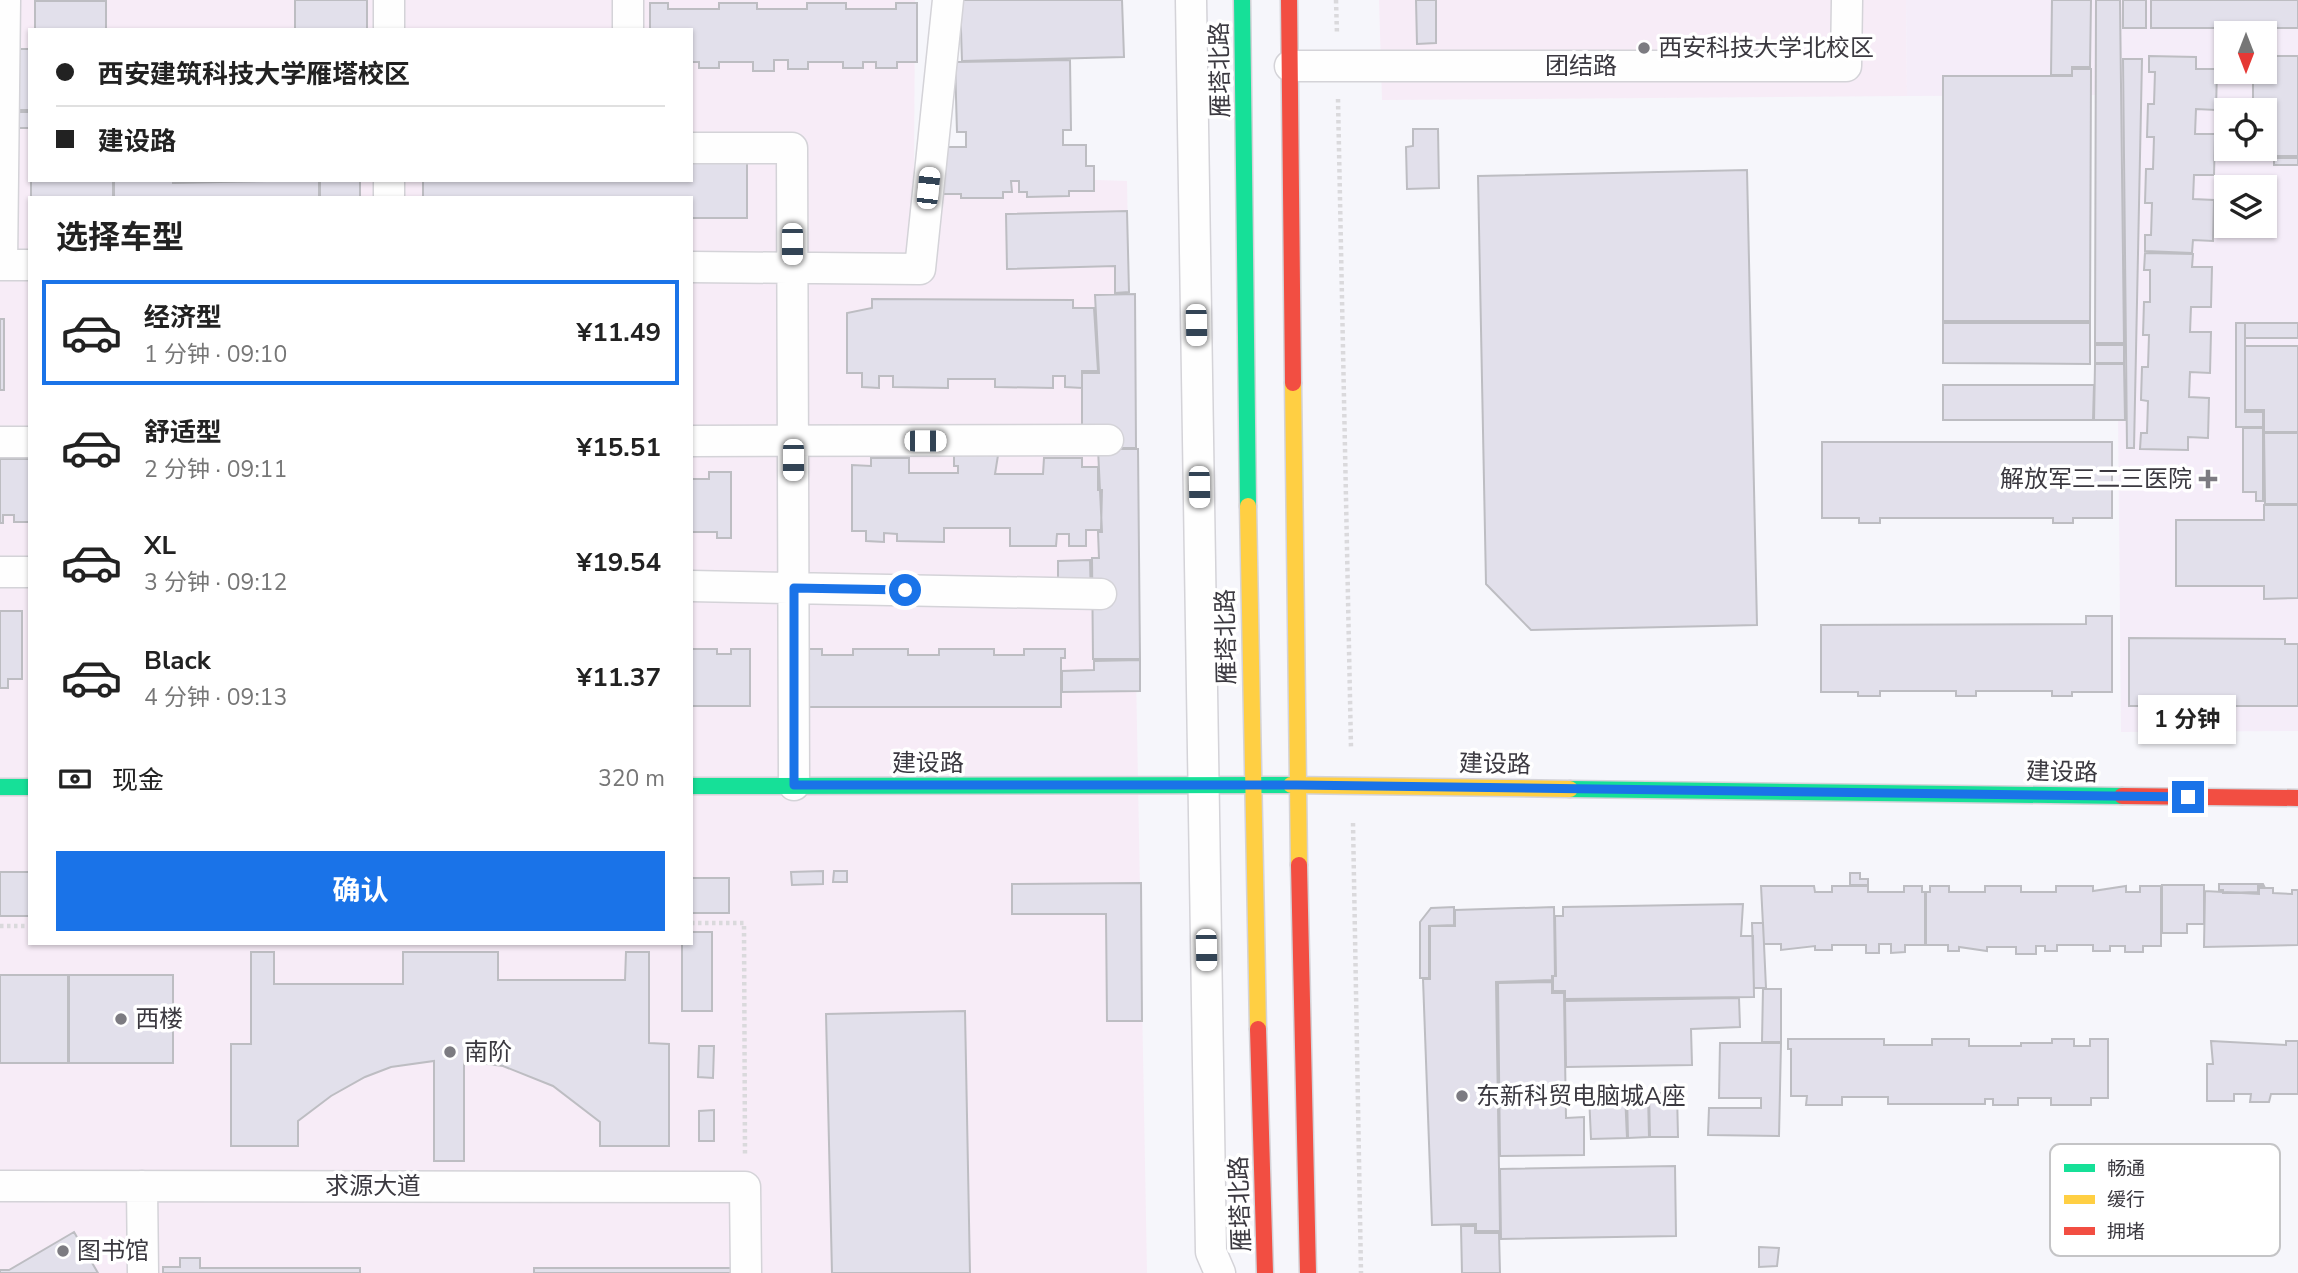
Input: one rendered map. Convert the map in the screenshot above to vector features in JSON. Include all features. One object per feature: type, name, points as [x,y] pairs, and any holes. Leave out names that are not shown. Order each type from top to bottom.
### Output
[{"type":"main road","name":"雁塔北路","points":[[1242,0],[1251,785],[1265,1273]]},
{"type":"main road","points":[[1289,0],[1297,785],[1308,1273]]},
{"type":"main road","name":"建设路","points":[[693,786],[1352,785],[2298,798]]},
{"type":"main road","points":[[0,787],[28,787]]},
{"type":"street","points":[[5,0],[2,107],[10,265]]},
{"type":"street","points":[[389,0],[389,28]]},
{"type":"street","points":[[628,0],[628,28]]},
{"type":"street","points":[[693,267],[920,269],[948,0]]},
{"type":"street","points":[[1191,0],[1211,1252],[1220,1273]]},
{"type":"street","name":"团结路","points":[[1290,66],[1846,66],[1847,0]]},
{"type":"street","points":[[693,148],[792,148],[794,785]]},
{"type":"street","points":[[693,441],[1108,440]]},
{"type":"street","points":[[0,442],[28,442]]},
{"type":"street","points":[[0,572],[28,572]]},
{"type":"street","points":[[693,586],[1101,594]]},
{"type":"street","name":"求源大道","points":[[0,1186],[746,1187]]},
{"type":"street","points":[[142,1186],[143,1273]]},
{"type":"street","points":[[746,1187],[746,1273]]},
{"type":"path","points":[[1336,0],[1361,1273]]},
{"type":"path","points":[[693,923],[744,923],[746,1187]]},
{"type":"path","points":[[0,926],[28,926]]},
{"type":"shaded area","points":[[0,0],[915,0],[914,174],[1127,181],[1147,1273],[0,1273]]},
{"type":"shaded area","name":"西安科技大学北校区","points":[[1379,0],[1906,0],[1907,96],[1382,100]]},
{"type":"shaded area","name":"解放军三二三医院","points":[[1906,0],[2298,0],[2298,731],[2121,732],[2115,95],[1907,96]]},
{"type":"building","points":[[295,0],[367,0],[367,28],[295,28]]},
{"type":"building","points":[[960,0],[1122,0],[1124,57],[962,61]]},
{"type":"building","points":[[1416,0],[1436,0],[1436,43],[1417,44]]},
{"type":"building","points":[[2052,0],[2091,0],[2090,67],[2072,67],[2072,75],[2051,75]]},
{"type":"building","points":[[2096,0],[2120,0],[2124,343],[2095,343]]},
{"type":"building","points":[[2123,0],[2146,0],[2146,28],[2123,28]]},
{"type":"building","points":[[2151,0],[2298,0],[2298,28],[2277,28],[2277,21],[2214,21],[2214,28],[2151,28]]},
{"type":"building","points":[[35,1],[106,1],[106,28],[35,28]]},
{"type":"building","points":[[650,3],[668,3],[668,9],[719,9],[719,3],[757,3],[757,9],[807,9],[807,3],[846,3],[846,9],[896,9],[896,3],[917,3],[917,62],[897,62],[897,68],[876,68],[876,62],[863,62],[863,68],[843,68],[843,62],[808,62],[808,69],[788,69],[788,60],[774,60],[774,71],[753,71],[753,62],[719,62],[719,68],[699,68],[699,62],[693,62],[693,28],[650,28]]},
{"type":"building","points":[[14,49],[28,49],[28,110],[17,110]]},
{"type":"building","points":[[2149,56],[2196,57],[2196,69],[2214,69],[2214,84],[2217,84],[2214,110],[2196,109],[2195,134],[2214,134],[2214,175],[2194,175],[2193,199],[2214,200],[2213,241],[2193,240],[2192,253],[2145,251],[2145,235],[2151,235],[2152,203],[2145,203],[2146,169],[2153,169],[2154,137],[2147,137],[2148,104],[2154,104],[2155,72],[2149,72]]},
{"type":"building","points":[[2277,56],[2298,56],[2298,156],[2277,156],[2277,98],[2253,98],[2253,84],[2277,84]]},
{"type":"building","points":[[2123,59],[2142,59],[2134,448],[2127,448]]},
{"type":"building","points":[[1070,60],[1071,130],[1063,130],[1063,145],[1086,145],[1086,166],[1094,166],[1094,191],[1069,191],[1069,196],[1027,197],[1027,192],[1019,192],[1019,181],[1011,181],[1012,192],[1003,192],[1003,198],[961,198],[961,194],[937,194],[943,147],[966,147],[966,132],[957,132],[955,62]]},
{"type":"building","points":[[2072,69],[2091,69],[2090,321],[1943,321],[1943,76],[2072,76]]},
{"type":"building","points":[[19,112],[28,112],[28,128],[19,128]]},
{"type":"building","points":[[1413,129],[1438,129],[1439,188],[1407,189],[1406,147],[1413,146]]},
{"type":"building","points":[[693,154],[747,154],[747,218],[693,218],[693,196],[423,196],[423,182],[693,182]]},
{"type":"building","points":[[2277,158],[2298,158],[2298,165],[2274,165]]},
{"type":"building","points":[[1747,170],[1757,625],[1531,630],[1486,584],[1478,176]]},
{"type":"building","points":[[31,182],[113,182],[113,196],[31,196]]},
{"type":"building","points":[[114,182],[319,182],[319,196],[114,196]]},
{"type":"building","points":[[320,182],[360,182],[360,196],[320,196]]},
{"type":"building","points":[[1127,211],[1129,292],[1115,293],[1115,266],[1007,269],[1006,214]]},
{"type":"building","points":[[2145,253],[2193,254],[2192,267],[2212,267],[2211,307],[2191,307],[2190,332],[2211,332],[2210,373],[2190,372],[2189,397],[2209,398],[2208,438],[2188,437],[2188,450],[2140,449],[2141,433],[2147,433],[2148,401],[2141,400],[2142,367],[2148,367],[2149,335],[2143,335],[2144,302],[2150,302],[2150,270],[2144,270]]},
{"type":"building","points":[[1135,294],[1136,448],[1082,448],[1082,373],[1099,373],[1095,295]]},
{"type":"building","points":[[872,299],[1073,300],[1073,308],[1094,308],[1098,371],[1082,371],[1082,388],[1065,387],[1065,376],[1053,376],[1053,388],[995,387],[995,379],[948,379],[948,388],[893,387],[893,376],[879,376],[879,388],[862,387],[862,373],[847,373],[847,313],[872,308]]},
{"type":"building","points":[[0,319],[4,319],[4,390],[0,390]]},
{"type":"building","points":[[1943,323],[2090,323],[2090,364],[1943,363]]},
{"type":"building","points":[[2236,323],[2245,323],[2245,412],[2263,412],[2263,427],[2236,427]]},
{"type":"building","points":[[2245,323],[2298,323],[2298,338],[2245,338]]},
{"type":"building","points":[[2095,345],[2124,345],[2124,363],[2095,363]]},
{"type":"building","points":[[2245,346],[2298,346],[2298,432],[2264,432],[2264,410],[2245,410]]},
{"type":"building","points":[[2095,364],[2124,364],[2125,420],[2094,420]]},
{"type":"building","points":[[1943,385],[2094,385],[2093,420],[1943,420]]},
{"type":"building","points":[[2243,428],[2263,428],[2263,501],[2256,501],[2256,492],[2243,492]]},
{"type":"building","points":[[2264,433],[2298,433],[2298,504],[2265,504]]},
{"type":"building","points":[[1822,442],[2112,442],[2112,518],[2073,518],[2073,523],[2053,523],[2053,518],[1880,518],[1880,523],[1859,523],[1859,518],[1822,518]]},
{"type":"building","points":[[954,449],[999,449],[995,474],[1043,474],[1044,458],[1082,458],[1082,467],[1098,467],[1098,490],[1102,490],[1101,530],[1086,530],[1086,546],[1069,546],[1069,534],[1057,534],[1056,546],[1010,546],[1010,528],[944,528],[944,542],[897,541],[897,534],[884,533],[884,542],[866,541],[866,531],[852,531],[852,465],[871,466],[871,458],[909,458],[909,473],[958,473],[958,466],[954,466]]},
{"type":"building","points":[[1098,449],[1138,449],[1140,659],[1093,659],[1092,558],[1099,558],[1098,532],[1102,532]]},
{"type":"building","points":[[28,452],[28,522],[14,522],[14,515],[3,515],[3,523],[0,523],[0,459],[27,459]]},
{"type":"building","points":[[709,472],[731,472],[731,538],[717,538],[717,532],[693,532],[693,479],[709,479]]},
{"type":"building","points":[[2264,505],[2298,505],[2298,598],[2264,599],[2264,586],[2176,586],[2176,520],[2264,520]]},
{"type":"building","points":[[1090,560],[1091,601],[1058,602],[1058,561]]},
{"type":"building","points":[[0,611],[22,611],[22,679],[8,679],[8,688],[0,688]]},
{"type":"building","points":[[2086,616],[2112,616],[2112,692],[2072,692],[2072,696],[2052,696],[2052,691],[1976,691],[1976,696],[1956,696],[1956,691],[1880,691],[1880,696],[1858,696],[1858,692],[1821,692],[1821,625],[2086,624]]},
{"type":"building","points":[[2129,638],[2285,639],[2285,644],[2298,644],[2298,706],[2129,706]]},
{"type":"building","points":[[693,649],[717,649],[717,654],[731,654],[731,649],[750,649],[750,706],[693,706]]},
{"type":"building","points":[[800,649],[822,649],[822,655],[853,655],[853,649],[908,649],[908,655],[939,655],[939,649],[994,649],[994,655],[1024,655],[1024,649],[1065,649],[1065,658],[1061,658],[1061,707],[802,707]]},
{"type":"building","points":[[1140,660],[1140,691],[1062,692],[1062,671],[1094,670],[1094,661]]},
{"type":"building","points":[[823,871],[823,884],[792,885],[791,872]]},
{"type":"building","points":[[834,871],[847,871],[847,882],[833,882]]},
{"type":"building","points":[[0,872],[28,872],[28,916],[0,916]]},
{"type":"building","points":[[1850,873],[1860,873],[1860,879],[1868,879],[1868,885],[1850,885]]},
{"type":"building","points":[[693,878],[729,878],[729,913],[693,913]]},
{"type":"building","points":[[1141,883],[1142,1021],[1107,1021],[1106,914],[1012,914],[1012,884]]},
{"type":"building","points":[[2219,884],[2264,886],[2258,886],[2258,892],[2223,893],[2223,890],[2219,890]]},
{"type":"building","points":[[2162,885],[2204,885],[2204,924],[2187,924],[2187,933],[2162,933]]},
{"type":"building","points":[[1761,886],[1814,886],[1815,892],[1832,892],[1832,886],[1868,886],[1868,892],[1904,892],[1904,886],[1922,886],[1922,892],[1925,892],[1925,945],[1905,945],[1905,952],[1891,953],[1891,944],[1879,944],[1879,953],[1866,953],[1866,945],[1832,945],[1832,950],[1815,950],[1815,946],[1781,950],[1781,944],[1764,944]]},
{"type":"building","points":[[1930,886],[1949,886],[1949,892],[1985,892],[1985,886],[2021,886],[2021,892],[2056,892],[2056,886],[2093,886],[2093,891],[2126,886],[2126,892],[2140,892],[2140,886],[2161,886],[2161,946],[2143,946],[2143,952],[2125,952],[2125,946],[2110,946],[2110,951],[2093,951],[2093,945],[2057,945],[2057,951],[2045,951],[2045,946],[2036,946],[2036,954],[2016,954],[2016,947],[1987,947],[1987,951],[1959,947],[1959,951],[1948,951],[1948,945],[1926,945],[1926,892],[1930,892]]},
{"type":"building","points":[[2259,888],[2273,888],[2273,893],[2292,894],[2292,890],[2298,890],[2298,945],[2204,947],[2205,891],[2259,894]]},
{"type":"building","points":[[1743,904],[1741,936],[1753,936],[1754,997],[1565,999],[1565,991],[1553,991],[1553,976],[1556,976],[1555,916],[1563,916],[1563,907]]},
{"type":"building","points":[[1454,907],[1454,925],[1429,926],[1429,978],[1420,978],[1420,922],[1431,908]]},
{"type":"building","name":"东新科贸电脑城A座","points":[[1554,907],[1555,976],[1552,976],[1552,980],[1496,982],[1500,1231],[1476,1231],[1476,1224],[1432,1225],[1423,979],[1430,979],[1430,926],[1455,926],[1455,910]]},
{"type":"building","points":[[1752,923],[1763,923],[1766,988],[1754,988]]},
{"type":"building","points":[[693,932],[712,932],[712,1011],[682,1011],[682,945],[693,945]]},
{"type":"building","name":"南阶","points":[[251,952],[274,952],[274,984],[403,984],[403,952],[498,952],[498,980],[625,980],[626,952],[649,952],[649,1043],[669,1044],[669,1146],[600,1146],[600,1122],[553,1086],[503,1066],[464,1061],[464,1161],[434,1161],[434,1061],[391,1067],[365,1077],[331,1096],[298,1121],[298,1146],[231,1146],[231,1044],[251,1044]]},
{"type":"building","name":"西楼","points":[[0,975],[68,975],[68,1063],[0,1063]]},
{"type":"building","name":"西楼","points":[[69,975],[173,975],[173,1063],[69,1063]]},
{"type":"building","points":[[1552,982],[1552,993],[1564,993],[1566,1118],[1584,1117],[1584,1155],[1500,1156],[1498,983]]},
{"type":"building","points":[[1763,989],[1781,989],[1781,1042],[1762,1042]]},
{"type":"building","points":[[1739,998],[1740,1027],[1691,1029],[1692,1065],[1566,1067],[1565,1001]]},
{"type":"building","points":[[965,1011],[970,1273],[832,1273],[826,1014]]},
{"type":"building","points":[[1788,1039],[1884,1039],[1884,1045],[1932,1045],[1932,1039],[1969,1039],[1969,1046],[2021,1046],[2021,1043],[2052,1043],[2052,1039],[2074,1039],[2074,1046],[2090,1046],[2090,1039],[2108,1039],[2108,1098],[2091,1098],[2091,1105],[2051,1105],[2051,1098],[2018,1098],[2018,1105],[1993,1105],[1993,1099],[1985,1099],[1985,1104],[1888,1104],[1888,1097],[1842,1097],[1842,1105],[1806,1105],[1807,1096],[1791,1096],[1791,1049],[1788,1049]]},
{"type":"building","points":[[2211,1041],[2286,1045],[2286,1041],[2298,1041],[2298,1094],[2271,1094],[2269,1102],[2250,1102],[2251,1094],[2234,1094],[2234,1101],[2207,1101],[2207,1064],[2213,1064]]},
{"type":"building","points":[[1720,1043],[1781,1043],[1779,1136],[1708,1135],[1709,1108],[1761,1108],[1761,1098],[1719,1098]]},
{"type":"building","points":[[699,1046],[714,1046],[713,1078],[698,1077]]},
{"type":"building","points":[[1649,1093],[1677,1093],[1678,1137],[1650,1137]]},
{"type":"building","points":[[1625,1094],[1627,1138],[1591,1139],[1589,1095]]},
{"type":"building","points":[[1627,1094],[1648,1094],[1649,1137],[1628,1138]]},
{"type":"building","points":[[714,1110],[714,1141],[699,1141],[699,1111]]},
{"type":"building","points":[[1675,1166],[1676,1236],[1501,1239],[1500,1169]]},
{"type":"building","points":[[1461,1226],[1475,1226],[1475,1233],[1499,1233],[1500,1273],[1462,1273]]},
{"type":"building","name":"图书馆","points":[[74,1232],[98,1273],[0,1273],[0,1270],[9,1270]]},
{"type":"building","points":[[1759,1247],[1779,1248],[1777,1266],[1759,1267]]},
{"type":"building","points":[[180,1258],[200,1258],[200,1268],[360,1268],[360,1273],[163,1273],[163,1267],[180,1267]]},
{"type":"building","points":[[534,1268],[731,1268],[731,1273],[534,1273]]},
{"type":"traffic: fast","points":[[1242,0],[1248,506]]},
{"type":"traffic: fast","points":[[693,786],[1291,785]]},
{"type":"traffic: fast","points":[[0,787],[28,787]]},
{"type":"traffic: fast","points":[[1570,789],[2122,796]]},
{"type":"traffic: slow","points":[[1293,383],[1299,865]]},
{"type":"traffic: slow","points":[[1248,506],[1258,1029]]},
{"type":"traffic: slow","points":[[1291,785],[1570,789]]},
{"type":"traffic: jam","points":[[1289,0],[1293,383]]},
{"type":"traffic: jam","points":[[2122,796],[2298,798]]},
{"type":"traffic: jam","points":[[1299,865],[1308,1273]]},
{"type":"traffic: jam","points":[[1258,1029],[1265,1273]]},
{"type":"place","name":"西安科技大学北校区","points":[[1644,48]]},
{"type":"place","name":"解放军三二三医院","points":[[2208,479]]},
{"type":"place","name":"西楼","points":[[121,1019]]},
{"type":"place","name":"南阶","points":[[450,1052]]},
{"type":"place","name":"东新科贸电脑城A座","points":[[1462,1096]]},
{"type":"place","name":"图书馆","points":[[63,1251]]},
{"type":"route","points":[[905,590],[794,588],[794,785],[1297,785],[2188,797]]}]
